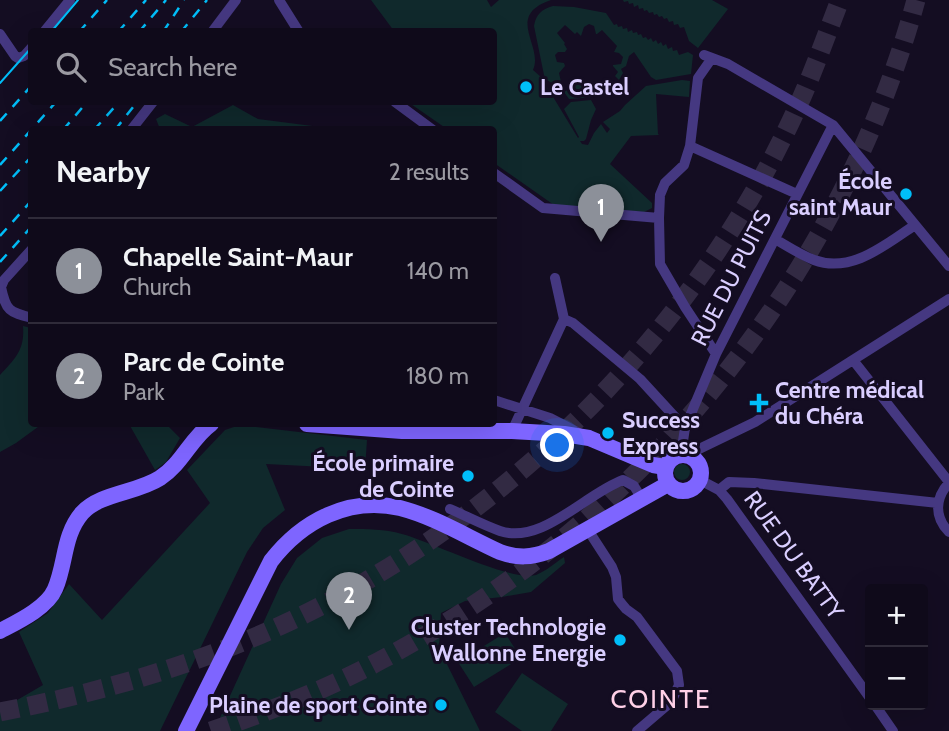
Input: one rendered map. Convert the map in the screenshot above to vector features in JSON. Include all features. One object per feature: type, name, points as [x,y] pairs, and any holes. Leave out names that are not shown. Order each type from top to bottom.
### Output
[{"type":"street","points":[[47,28],[71,0]]},
{"type":"street","points":[[215,28],[236,0]]},
{"type":"street","points":[[279,0],[296,28]]},
{"type":"street","points":[[0,34],[15,56],[22,58],[28,51]]},
{"type":"street","points":[[716,354],[660,264],[660,195],[665,183],[684,165],[690,146],[698,78],[708,57],[728,64],[833,125],[949,266]]},
{"type":"street","points":[[134,126],[151,105]]},
{"type":"street","points":[[399,105],[428,126]]},
{"type":"street","name":"RUE DU PUITS","points":[[686,455],[685,428],[716,354],[833,125]]},
{"type":"street","points":[[690,146],[797,194]]},
{"type":"street","points":[[497,175],[543,208],[659,218]]},
{"type":"street","points":[[775,239],[815,261],[836,264],[854,262],[915,225]]},
{"type":"street","points":[[28,254],[3,282],[1,290],[8,309],[14,314],[28,317]]},
{"type":"street","points":[[512,431],[564,319],[555,278]]},
{"type":"street","points":[[686,455],[699,465],[701,471],[700,480],[694,487],[683,491],[672,488],[664,473],[673,457],[686,455],[755,422],[949,299]]},
{"type":"street","points":[[564,319],[573,323],[640,379],[685,428]]},
{"type":"street","points":[[853,360],[949,482],[938,503],[939,518],[949,532]]},
{"type":"street","points":[[497,401],[550,418],[589,438],[653,465],[665,467]]},
{"type":"street","points":[[0,631],[49,598],[55,589],[71,530],[84,511],[102,500],[159,479],[177,464],[207,427]]},
{"type":"street","points":[[348,427],[402,431],[512,431],[589,438]]},
{"type":"street","points":[[450,509],[500,531],[527,533],[545,526],[623,480],[634,486],[642,499]]},
{"type":"street","name":"RUE DU BATTY","points":[[700,480],[719,490],[727,499],[865,691]]},
{"type":"street","points":[[719,490],[729,482],[754,483],[938,503]]},
{"type":"street","points":[[186,731],[271,561],[284,545],[306,526],[335,512],[366,505],[388,506],[415,513],[511,555],[532,556],[549,551],[668,484]]},
{"type":"street","points":[[587,530],[612,567],[618,599],[637,617],[677,671],[679,685],[671,702],[638,731]]},
{"type":"street","points":[[494,549],[500,531]]},
{"type":"street","points":[[878,710],[893,731]]},
{"type":"green space","points":[[371,0],[487,0],[491,7],[499,0],[551,0],[530,14],[528,32],[534,51],[533,70],[541,77],[578,138],[564,109],[571,102],[591,100],[596,109],[586,139],[580,141],[582,144],[588,145],[601,124],[607,133],[610,129],[603,122],[620,111],[646,86],[690,81],[689,97],[656,94],[659,135],[631,136],[610,164],[652,203],[652,208],[644,212],[554,205],[497,165],[497,126],[443,126],[412,105],[497,105],[497,28],[392,28]]},
{"type":"green space","points":[[623,0],[712,0],[728,9],[698,48],[689,41],[684,27],[680,28],[667,18],[644,11],[643,8],[639,9],[638,5],[634,7],[633,3],[629,4]]},
{"type":"green space","points":[[553,6],[606,13],[614,25],[627,28],[628,32],[632,30],[643,38],[651,38],[653,42],[656,40],[658,44],[661,42],[663,46],[666,44],[668,49],[672,47],[673,51],[677,50],[679,55],[688,52],[693,55],[691,74],[656,80],[634,52],[629,56],[626,66],[621,69],[623,73],[619,80],[615,76],[618,72],[613,65],[621,64],[623,57],[614,52],[617,46],[602,30],[596,34],[594,26],[589,24],[584,27],[581,36],[565,25],[557,33],[567,49],[555,55],[557,62],[564,63],[565,66],[559,73],[561,82],[555,85],[544,75],[534,26],[540,13]]},
{"type":"green space","points":[[580,82],[586,92],[592,91],[594,83],[597,82],[602,88],[595,97],[569,99],[564,92]]},
{"type":"green space","points":[[233,105],[258,119],[312,126],[194,126]]},
{"type":"green space","points":[[165,114],[190,126],[159,126],[156,119]]},
{"type":"green space","points":[[23,326],[28,327],[28,427],[38,427],[0,452],[0,375],[21,348]]},
{"type":"green space","points":[[131,427],[169,427],[180,438],[166,462],[155,470]]},
{"type":"green space","points":[[234,427],[257,427],[367,440],[365,469],[266,464],[285,510],[263,528],[247,552],[160,731],[0,731],[0,710],[43,685],[19,632],[48,613],[69,584],[102,620],[210,503],[187,470],[225,430]]},
{"type":"green space","points":[[679,464],[685,464],[690,472],[688,478],[679,480],[674,475],[674,469]]},
{"type":"green space","points":[[349,529],[382,530],[402,534],[491,567],[524,576],[536,575],[564,557],[565,563],[531,592],[465,601],[441,613],[439,648],[480,731],[214,731],[281,584],[297,558],[322,538]]},
{"type":"green space","points":[[505,633],[521,658],[474,687],[458,662]]},
{"type":"green space","points":[[522,673],[568,704],[551,731],[522,731],[495,712]]},
{"type":"tunnel","points":[[0,712],[119,684],[196,660],[272,630],[387,569],[460,519],[530,463],[595,401],[655,334],[709,263],[757,187],[797,108],[840,0]]},
{"type":"tunnel","points":[[211,731],[341,680],[383,659],[477,603],[564,538],[644,465],[717,384],[781,296],[836,203],[882,104],[916,0]]},
{"type":"tram line","points":[[54,28],[78,0]]},
{"type":"tram line","points":[[0,83],[28,52]]},
{"type":"railway","points":[[82,28],[107,0]]},
{"type":"railway","points":[[122,28],[146,0]]},
{"type":"railway","points":[[142,28],[166,0]]},
{"type":"railway","points":[[166,28],[184,0]]},
{"type":"railway","points":[[184,28],[207,0]]},
{"type":"railway","points":[[0,121],[28,90]]},
{"type":"railway","points":[[35,126],[53,105]]},
{"type":"railway","points":[[66,126],[84,105]]},
{"type":"railway","points":[[98,126],[116,105]]},
{"type":"railway","points":[[118,126],[135,105]]},
{"type":"railway","points":[[0,165],[28,134]]},
{"type":"railway","points":[[0,191],[28,160]]},
{"type":"railway","points":[[0,236],[28,204]]},
{"type":"railway","points":[[0,262],[28,230]]},
{"type":"place","name":"Le Castel","points":[[526,87]]},
{"type":"place","name":"École saint Maur","points":[[906,194]]},
{"type":"place","name":"Chapelle Saint-Maur","points":[[601,242]]},
{"type":"place","name":"Centre médical du Chéra","points":[[759,403]]},
{"type":"place","name":"Success Express","points":[[608,433]]},
{"type":"place","name":"École primaire de Cointe","points":[[468,476]]},
{"type":"place","name":"Parc de Cointe","points":[[349,630]]},
{"type":"place","name":"Cluster Technologie Wallonne Energie","points":[[620,640]]},
{"type":"place","name":"Plaine de sport Cointe","points":[[441,705]]},
{"type":"district","name":"COINTE","points":[[661,699]]}]
